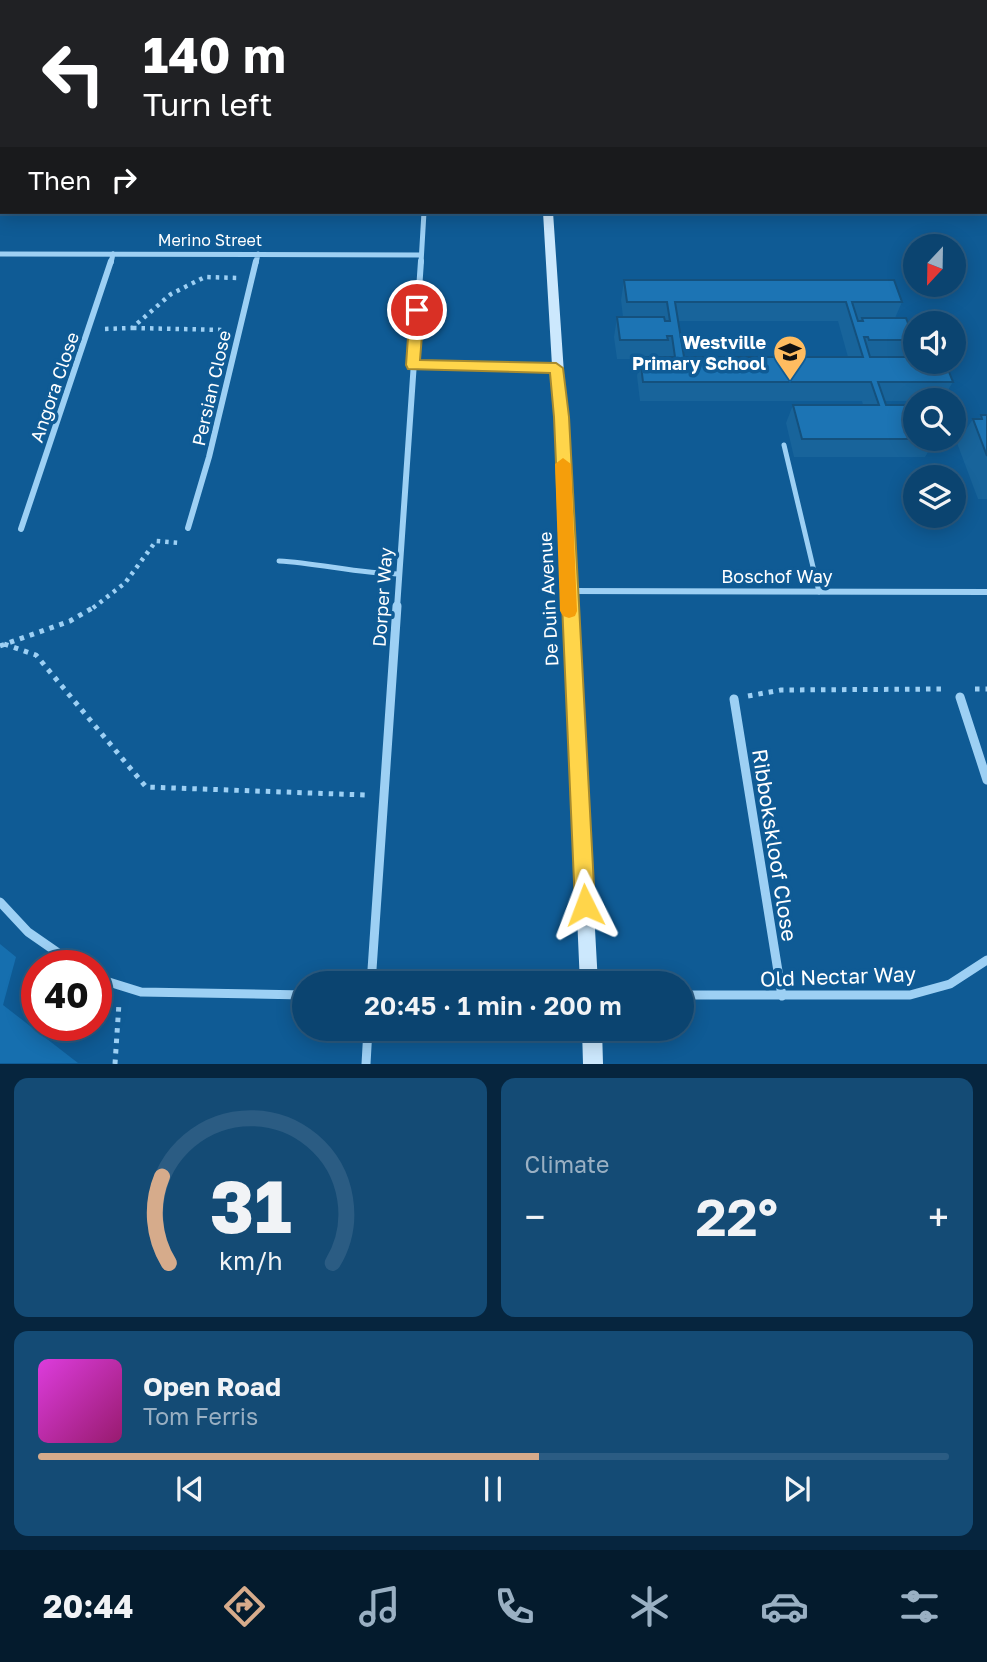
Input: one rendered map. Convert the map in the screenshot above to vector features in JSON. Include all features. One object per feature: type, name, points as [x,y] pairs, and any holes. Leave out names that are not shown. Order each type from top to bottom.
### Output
[{"type":"street","name":"Dorper Way","points":[[373,971],[424,214]]},
{"type":"street","name":"De Duin Avenue","points":[[548,214],[561,417],[588,971]]},
{"type":"street","name":"Merino Street","points":[[0,254],[421,255]]},
{"type":"street","name":"Angora Close","points":[[21,529],[113,254]]},
{"type":"street","name":"Persian Close","points":[[188,528],[209,457],[258,254]]},
{"type":"street","points":[[413,365],[556,368]]},
{"type":"street","name":"Boschof Way","points":[[568,591],[987,592]]},
{"type":"street","points":[[960,698],[987,780]]},
{"type":"street","name":"Ribbokskloof Close","points":[[734,699],[782,996]]},
{"type":"street","points":[[0,902],[28,932],[54,950]]},
{"type":"street","name":"Old Nectar Way","points":[[694,995],[910,995],[950,984],[987,960]]},
{"type":"street","points":[[112,983],[141,992],[292,995]]},
{"type":"street","points":[[366,1063],[367,1041]]},
{"type":"street","points":[[592,1041],[593,1063]]},
{"type":"lane","points":[[784,445],[819,592]]},
{"type":"lane","points":[[279,561],[318,562],[376,574],[399,574]]},
{"type":"path","points":[[132,328],[171,294],[205,277],[252,278]]},
{"type":"path","points":[[89,330],[238,330]]},
{"type":"path","points":[[2,645],[58,627],[114,595],[131,580],[156,541],[184,543],[188,528]]},
{"type":"path","points":[[2,645],[36,655],[146,787],[384,797]]},
{"type":"path","points":[[734,699],[780,690],[943,689]]},
{"type":"path","points":[[115,1063],[120,985]]},
{"type":"shaded area","points":[[0,944],[16,957],[3,1005],[21,1019],[21,1041],[50,1041],[78,1063],[0,1063]]},
{"type":"building","points":[[624,280],[894,280],[902,302],[852,302],[858,321],[863,321],[862,318],[903,318],[903,340],[869,340],[864,337],[870,357],[903,357],[903,374],[950,374],[953,382],[878,382],[886,405],[903,405],[903,439],[802,439],[793,405],[879,405],[871,382],[643,382],[640,357],[675,357],[672,336],[667,336],[668,340],[620,340],[617,317],[664,317],[665,321],[670,321],[667,302],[627,302]],"holes":[[[675,302],[846,302],[863,357],[684,357]]]},
{"type":"building","points":[[981,415],[987,415],[987,456],[973,419],[982,419]]},
{"type":"slow traffic","points":[[563,464],[569,611]]},
{"type":"place","name":"Westville Primary School","points":[[790,382]]},
{"type":"route","points":[[417,310],[413,365],[556,368],[561,417],[585,905]]}]
